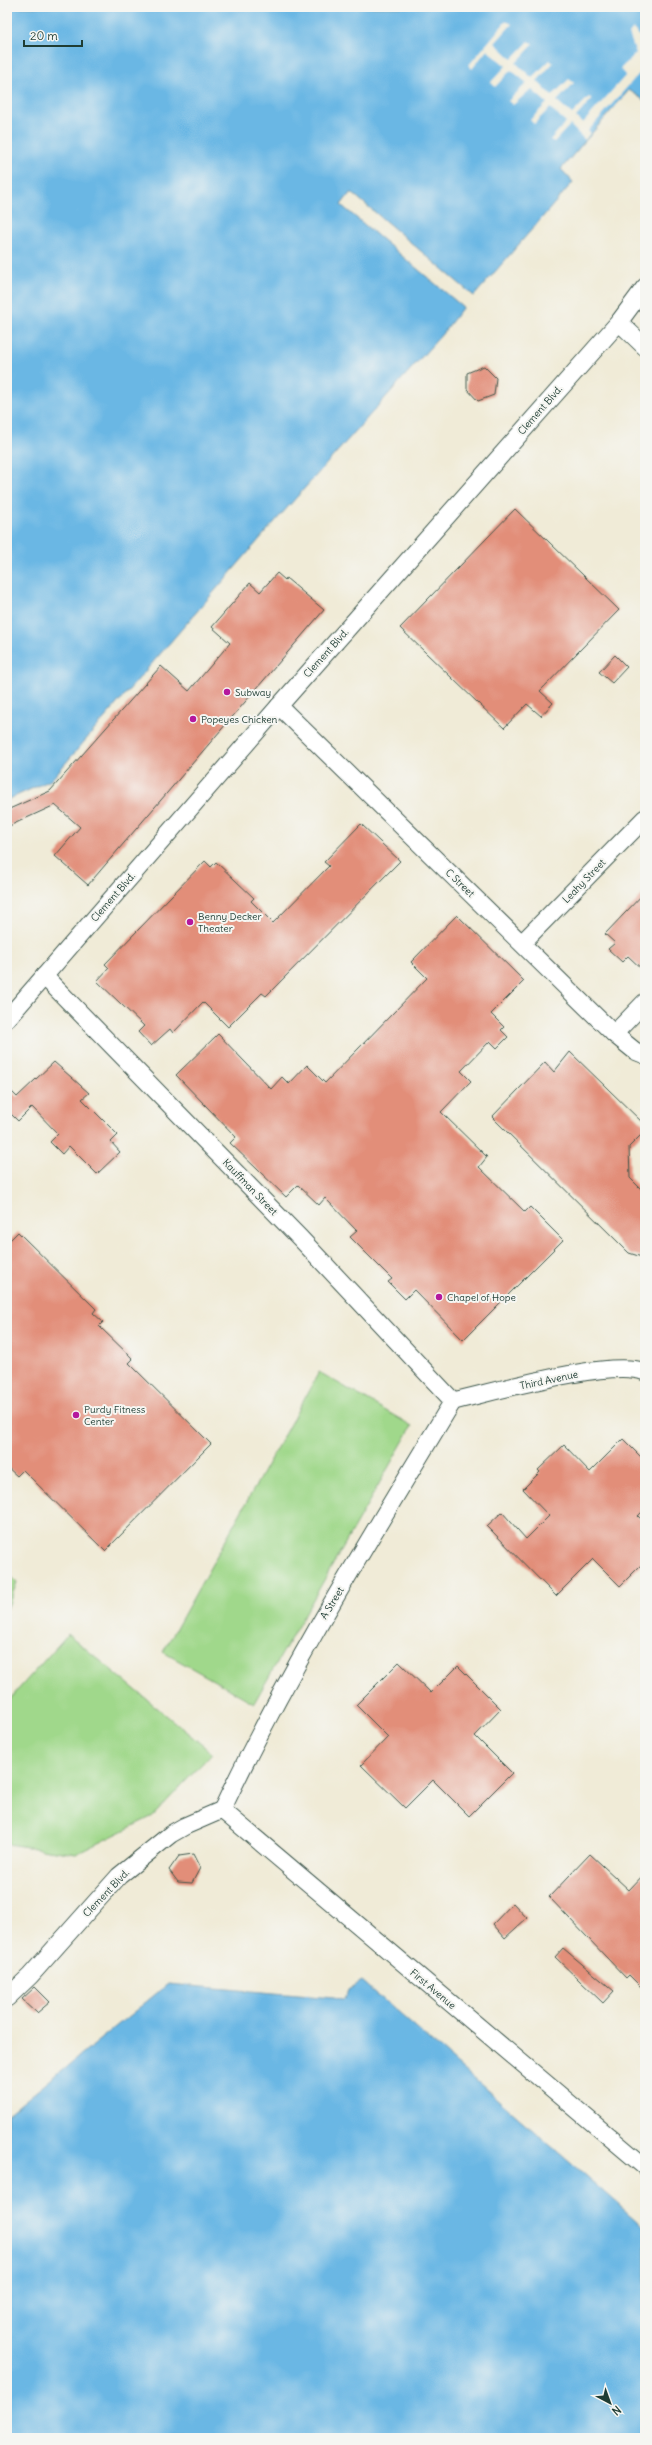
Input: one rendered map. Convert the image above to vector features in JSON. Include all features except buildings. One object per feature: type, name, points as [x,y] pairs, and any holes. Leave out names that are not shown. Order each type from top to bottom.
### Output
[{"type":"street","name":"Clement Blvd.","points":[[7,1019],[279,706],[619,322],[645,287]]},
{"type":"street","points":[[619,322],[645,347]]},
{"type":"street","name":"C Street","points":[[279,706],[614,1034],[635,1051],[645,1055]]},
{"type":"street","name":"Leahy Street","points":[[522,943],[645,818]]},
{"type":"street","name":"Kauffman Street","points":[[44,976],[300,1238],[453,1401]]},
{"type":"street","points":[[614,1034],[645,1002]]},
{"type":"street","name":"Third Avenue","points":[[453,1401],[600,1369],[643,1367]]},
{"type":"street","name":"A Street","points":[[222,1810],[251,1750],[310,1639],[453,1401]]},
{"type":"street","name":"Clement Blvd.","points":[[7,1998],[30,1976],[119,1876],[178,1830],[222,1810]]},
{"type":"street","name":"First Avenue","points":[[222,1810],[645,2167]]},
{"type":"green space","points":[[319,1372],[412,1426],[254,1703],[163,1652]]},
{"type":"green space","points":[[7,1572],[17,1582],[7,1609]]},
{"type":"green space","points":[[68,1634],[212,1753],[153,1816],[76,1854],[7,1844],[7,1702]]},
{"type":"water","points":[[7,7],[617,7],[623,12],[627,7],[642,7],[645,10],[645,101],[629,90],[561,169],[573,182],[474,296],[351,192],[341,205],[463,307],[443,333],[271,526],[51,780],[7,800]]},
{"type":"water","points":[[362,1981],[645,2228],[645,2438],[7,2438],[7,2115],[168,1984],[345,1999],[348,1990]]},
{"type":"pier","points":[[506,21],[512,24],[495,43],[512,59],[529,41],[533,45],[516,63],[532,78],[550,60],[553,63],[537,81],[552,96],[569,79],[574,83],[557,101],[572,114],[589,97],[592,99],[576,117],[583,123],[626,75],[620,69],[636,53],[629,34],[633,29],[645,41],[645,67],[588,131],[590,133],[585,140],[570,125],[554,142],[550,140],[566,122],[550,108],[534,124],[530,120],[547,103],[531,89],[513,105],[508,101],[527,83],[511,70],[495,87],[491,82],[506,66],[487,50],[472,69],[469,65]]},
{"type":"place","name":"Subway","points":[[227,692]]},
{"type":"place","name":"Popeyes Chicken","points":[[193,719]]},
{"type":"place","name":"Benny Decker Theater","points":[[190,922]]},
{"type":"place","name":"Chapel of Hope","points":[[439,1297]]},
{"type":"place","name":"Purdy Fitness Center","points":[[76,1415]]}]
